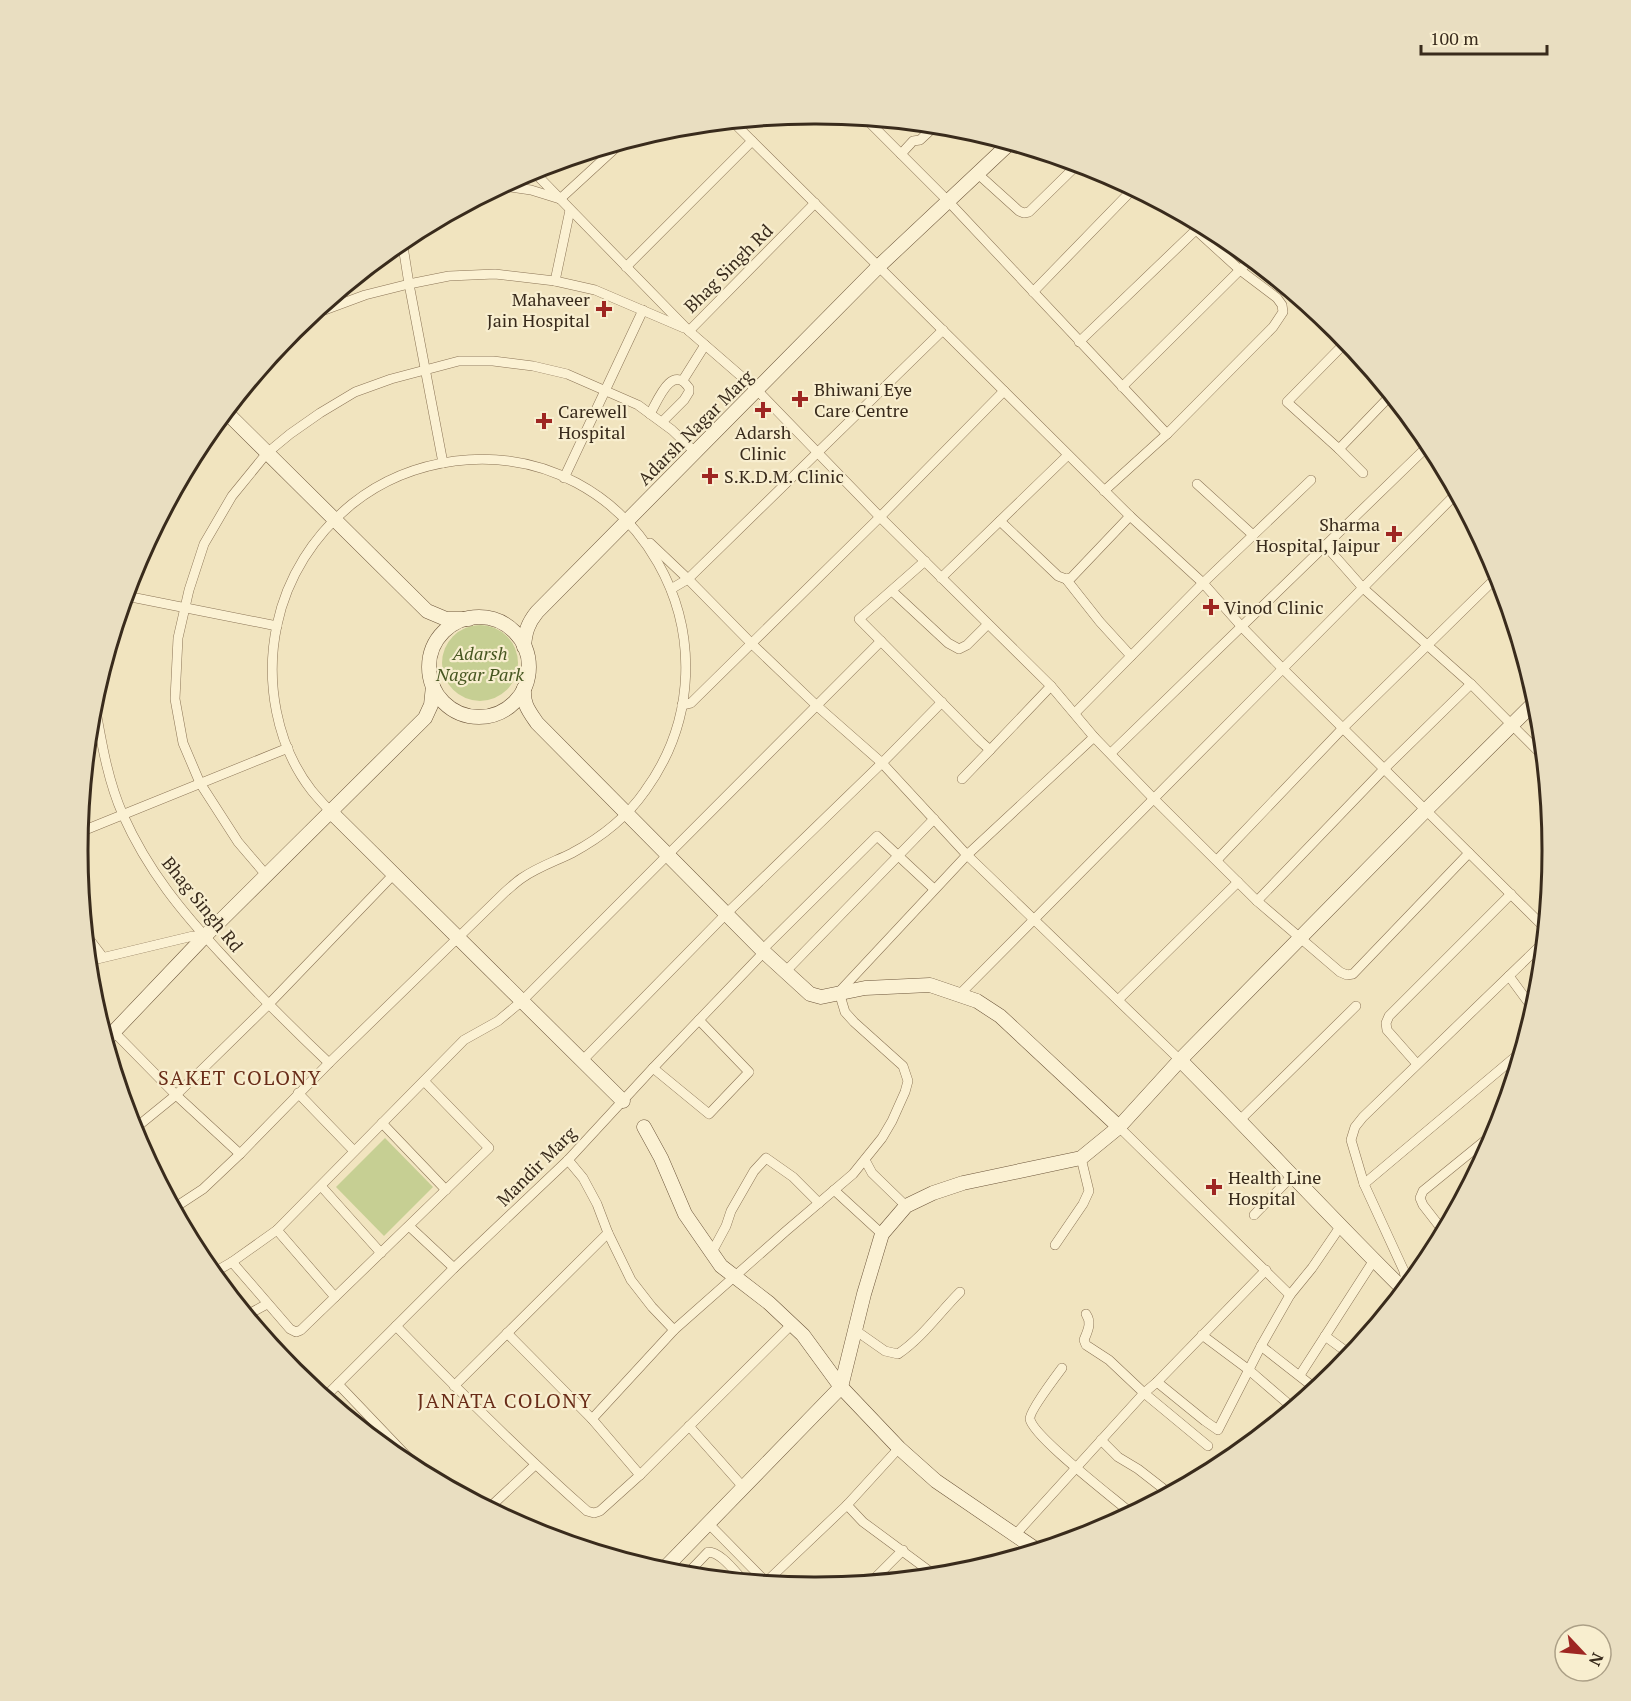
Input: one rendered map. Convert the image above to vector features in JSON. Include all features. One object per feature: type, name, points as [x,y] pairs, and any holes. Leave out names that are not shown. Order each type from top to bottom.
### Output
[{"type":"street","points":[[873,126],[948,201],[1167,434]]},
{"type":"street","points":[[739,128],[1104,491],[1203,584],[1282,668],[1538,922]]},
{"type":"street","points":[[901,154],[913,141],[920,140],[928,133]]},
{"type":"street","points":[[626,267],[752,141]]},
{"type":"street","name":"Adarsh Nagar Marg","points":[[537,612],[878,267],[1005,148]]},
{"type":"street","points":[[560,200],[610,153]]},
{"type":"street","points":[[978,174],[1024,213],[1029,212],[1071,170]]},
{"type":"street","points":[[540,178],[689,331],[757,390],[880,517],[1051,686],[1094,737],[1153,798],[1257,901],[1340,972],[1347,975],[1353,974],[1469,853]]},
{"type":"street","points":[[517,188],[531,190],[560,200]]},
{"type":"street","points":[[1033,292],[1128,194]]},
{"type":"street","name":"Bhag Singh Rd","points":[[333,307],[365,295],[409,284],[449,276],[495,274],[555,281],[595,290],[689,331],[815,203]]},
{"type":"street","points":[[555,281],[570,210]]},
{"type":"street","points":[[1079,342],[1195,231]]},
{"type":"street","points":[[1104,491],[1167,434],[1273,327],[1283,312],[1278,298],[1240,270],[1214,243]]},
{"type":"street","points":[[404,252],[443,463]]},
{"type":"street","points":[[1122,387],[1245,265]]},
{"type":"street","points":[[564,478],[643,309]]},
{"type":"street","points":[[671,589],[688,579],[942,330]]},
{"type":"street","points":[[683,380],[705,345]]},
{"type":"street","points":[[1341,348],[1287,402],[1363,473]]},
{"type":"street","points":[[267,876],[238,842],[200,783],[183,743],[175,699],[178,638],[204,544],[232,496],[267,453],[305,423],[355,392],[391,379],[459,361],[493,361],[533,366],[567,374],[638,405],[672,430],[695,452]]},
{"type":"street","points":[[650,414],[669,383],[678,378],[683,380],[689,388],[687,396],[662,422]]},
{"type":"street","points":[[682,705],[691,703],[752,644],[1004,391]]},
{"type":"street","points":[[1339,449],[1386,400]]},
{"type":"street","points":[[232,418],[427,611],[446,619],[470,619]]},
{"type":"street","points":[[1111,753],[1423,451]]},
{"type":"street","points":[[941,578],[1068,455]]},
{"type":"street","points":[[622,1101],[311,790],[298,770],[278,720],[273,692],[274,640],[280,611],[302,560],[320,534],[334,519],[363,496],[388,481],[412,471],[443,463],[468,460],[502,461],[530,466],[564,478],[601,498],[688,579],[816,705],[882,763],[967,855],[1180,1060],[1240,1120],[1340,1227],[1398,1284]]},
{"type":"street","points":[[1075,713],[1203,584],[1311,480]]},
{"type":"street","points":[[1197,484],[1253,536]]},
{"type":"street","points":[[959,995],[1451,499]]},
{"type":"street","points":[[1066,579],[1071,578],[1130,516]]},
{"type":"street","points":[[180,1204],[203,1189],[240,1154],[329,1063],[524,877],[595,839],[626,813],[644,793],[659,769],[679,723],[686,672],[686,650],[683,627],[671,589],[657,559],[627,521]]},
{"type":"street","points":[[1000,521],[1058,576],[1066,579],[1131,656]]},
{"type":"street","points":[[1325,545],[1363,588],[1471,684],[1535,747]]},
{"type":"street","points":[[925,561],[859,619],[990,750]]},
{"type":"street","points":[[1217,860],[1343,728],[1491,583]]},
{"type":"street","points":[[892,591],[948,643],[959,649],[967,645],[988,624]]},
{"type":"street","points":[[134,598],[277,627]]},
{"type":"street","points":[[425,718],[431,705],[433,686],[429,666],[434,628],[427,611]]},
{"type":"street","points":[[433,648],[446,631],[458,622],[481,617],[494,620],[515,620],[537,612]]},
{"type":"street","points":[[537,612],[528,622],[525,635],[529,669],[524,688],[524,700],[537,723],[785,972],[810,994],[821,997],[865,988],[930,985],[977,1001],[1000,1016],[1119,1126],[1290,1295]]},
{"type":"street","points":[[494,620],[513,631],[525,647]]},
{"type":"street","points":[[221,1268],[277,1230],[464,1040],[498,1021],[522,1001],[881,641]]},
{"type":"street","points":[[1257,901],[1384,769],[1471,684]]},
{"type":"street","points":[[433,686],[440,698],[454,710],[467,716],[479,717],[501,712],[513,704],[524,688]]},
{"type":"street","points":[[962,779],[1051,686]]},
{"type":"street","points":[[582,1061],[726,914],[942,702]]},
{"type":"street","points":[[672,1563],[708,1523],[841,1387],[864,1294],[882,1234],[906,1206],[933,1193],[963,1183],[1081,1158],[1119,1126],[1180,1060],[1529,708]]},
{"type":"street","points":[[112,1034],[205,936],[425,718],[439,711],[454,710]]},
{"type":"street","points":[[501,712],[514,711],[537,723]]},
{"type":"street","name":"Bhag Singh Rd","points":[[99,730],[111,782],[145,860],[174,901],[267,1005],[329,1063]]},
{"type":"street","points":[[839,992],[967,855],[1094,737]]},
{"type":"street","points":[[89,828],[288,748]]},
{"type":"street","points":[[785,972],[934,819]]},
{"type":"street","name":"Mandir Marg","points":[[330,1392],[454,1268],[568,1160],[763,951],[877,836],[899,855]]},
{"type":"street","points":[[899,855],[934,890]]},
{"type":"street","points":[[142,1123],[176,1095],[394,874]]},
{"type":"street","points":[[1118,1000],[1238,882]]},
{"type":"street","points":[[1417,1064],[1387,1030],[1386,1023],[1389,1016],[1511,894]]},
{"type":"street","points":[[97,958],[193,936],[205,936]]},
{"type":"street","points":[[95,947],[102,956]]},
{"type":"street","points":[[1405,1275],[1364,1184],[1351,1140],[1355,1127],[1535,951]]},
{"type":"street","points":[[1509,976],[1527,1000]]},
{"type":"street","points":[[592,1419],[674,1330],[853,1174],[892,1121],[908,1081],[903,1066],[845,1012],[839,992]]},
{"type":"street","points":[[1240,1120],[1356,1006]]},
{"type":"street","points":[[653,1068],[709,1114],[749,1072],[699,1020]]},
{"type":"street","points":[[113,1039],[240,1154]]},
{"type":"street","points":[[1364,1184],[1511,1060]]},
{"type":"street","points":[[232,1262],[290,1329],[296,1332],[301,1330],[489,1148],[424,1081]]},
{"type":"street","points":[[298,1094],[354,1151]]},
{"type":"street","points":[[382,1123],[446,1190]]},
{"type":"street","points":[[644,1127],[661,1158],[686,1214],[722,1266],[769,1303],[803,1335],[841,1387],[899,1448],[936,1481],[1030,1545]]},
{"type":"street","points":[[1438,1225],[1423,1205],[1420,1198],[1423,1191],[1480,1145]]},
{"type":"street","points":[[712,1252],[731,1211],[754,1171],[766,1158],[793,1177],[819,1203]]},
{"type":"street","points":[[1055,1245],[1083,1204],[1089,1191],[1081,1158]]},
{"type":"street","points":[[568,1160],[583,1178],[597,1204],[608,1233],[631,1280],[674,1330]]},
{"type":"street","points":[[865,1160],[872,1173],[906,1206]]},
{"type":"street","points":[[1254,1215],[1292,1176]]},
{"type":"street","points":[[321,1186],[381,1253]]},
{"type":"street","points":[[834,1190],[882,1234]]},
{"type":"street","points":[[409,1226],[454,1268]]},
{"type":"street","points":[[1157,1382],[1218,1430],[1290,1295],[1312,1269],[1340,1227]]},
{"type":"street","points":[[277,1230],[335,1297]]},
{"type":"street","points":[[454,1386],[608,1233]]},
{"type":"street","points":[[1300,1375],[1374,1260]]},
{"type":"street","points":[[1015,1535],[1144,1393],[1266,1270]]},
{"type":"street","points":[[855,1330],[885,1351],[898,1354],[909,1347],[960,1292]]},
{"type":"street","points":[[254,1311],[267,1304]]},
{"type":"street","points":[[1086,1314],[1090,1324],[1084,1343],[1109,1360],[1144,1393],[1208,1446]]},
{"type":"street","points":[[396,1326],[535,1465],[587,1510],[594,1513],[600,1511],[640,1475],[792,1324]]},
{"type":"street","points":[[507,1334],[592,1419],[640,1475]]},
{"type":"street","points":[[1203,1335],[1287,1403]]},
{"type":"street","points":[[1325,1336],[1344,1350]]},
{"type":"street","points":[[1261,1346],[1310,1384]]},
{"type":"street","points":[[1062,1368],[1031,1413],[1030,1419],[1045,1440],[1125,1508]]},
{"type":"street","points":[[338,1384],[378,1430]]},
{"type":"street","points":[[689,1426],[744,1488]]},
{"type":"street","points":[[1101,1440],[1118,1457],[1163,1489]]},
{"type":"street","points":[[774,1576],[847,1505],[899,1448]]},
{"type":"street","points":[[494,1503],[535,1465]]},
{"type":"street","points":[[847,1505],[863,1522],[927,1569]]},
{"type":"street","points":[[708,1523],[759,1575]]},
{"type":"street","points":[[879,1574],[903,1550]]},
{"type":"street","points":[[693,1567],[708,1551],[713,1551],[736,1573]]},
{"type":"street","points":[[731,1568],[742,1558]]},
{"type":"green space","name":"Adarsh Nagar Park","points":[[480,625],[495,628],[507,636],[515,648],[518,663],[515,678],[507,690],[495,698],[480,701],[465,698],[453,690],[445,678],[442,663],[445,648],[453,636],[465,628]]},
{"type":"green space","points":[[385,1138],[433,1187],[384,1236],[336,1187]]},
{"type":"place","name":"Mahaveer Jain Hospital","points":[[604,309]]},
{"type":"place","name":"Bhiwani Eye Care Centre","points":[[800,399]]},
{"type":"place","name":"Adarsh Clinic","points":[[763,410]]},
{"type":"place","name":"Carewell Hospital","points":[[544,421]]},
{"type":"place","name":"S.K.D.M. Clinic","points":[[710,476]]},
{"type":"place","name":"Sharma Hospital, Jaipur","points":[[1394,534]]},
{"type":"place","name":"Vinod Clinic","points":[[1211,607]]},
{"type":"place","name":"Health Line Hospital","points":[[1214,1187]]},
{"type":"district","name":"SAKET COLONY","points":[[240,1077]]},
{"type":"district","name":"JANATA COLONY","points":[[505,1400]]}]
